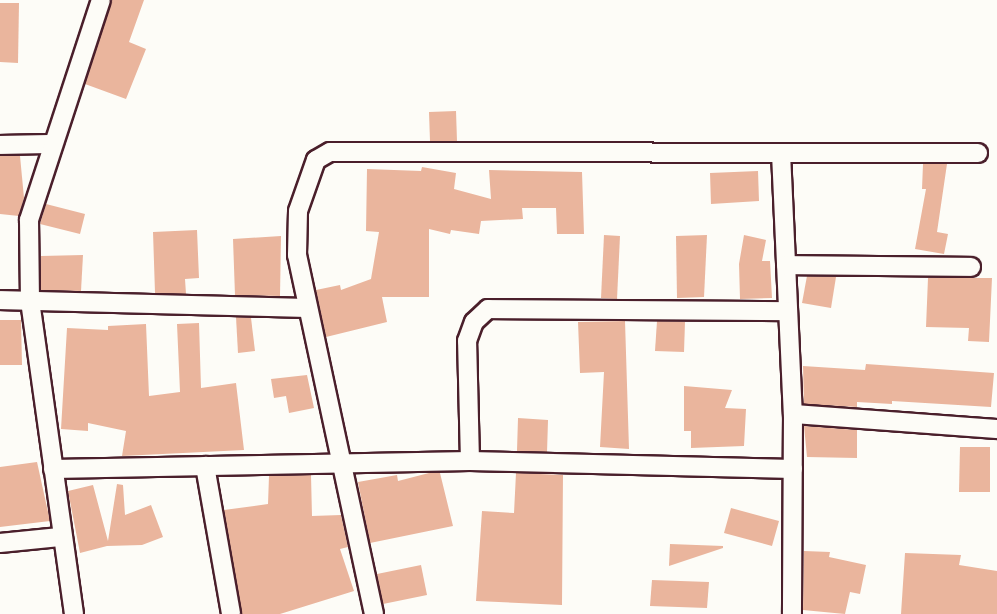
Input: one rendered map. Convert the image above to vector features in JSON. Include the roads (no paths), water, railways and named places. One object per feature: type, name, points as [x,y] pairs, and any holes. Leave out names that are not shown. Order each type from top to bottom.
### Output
[{"type":"street","points":[[74,614],[60,537],[30,301],[29,220],[101,0]]},
{"type":"street","points":[[0,145],[53,144]]},
{"type":"street","points":[[382,614],[374,614],[344,463],[297,255],[298,211],[310,169],[316,160],[330,152],[978,153]]},
{"type":"street","points":[[782,153],[793,414],[792,614]]},
{"type":"street","points":[[786,265],[971,267]]},
{"type":"street","points":[[0,300],[308,308]]},
{"type":"street","points":[[470,461],[467,341],[474,322],[488,309],[788,311]]},
{"type":"street","points":[[793,414],[997,429]]},
{"type":"street","points":[[52,469],[470,461],[793,469]]},
{"type":"street","points":[[205,466],[231,614]]},
{"type":"street","points":[[0,543],[60,537]]}]
